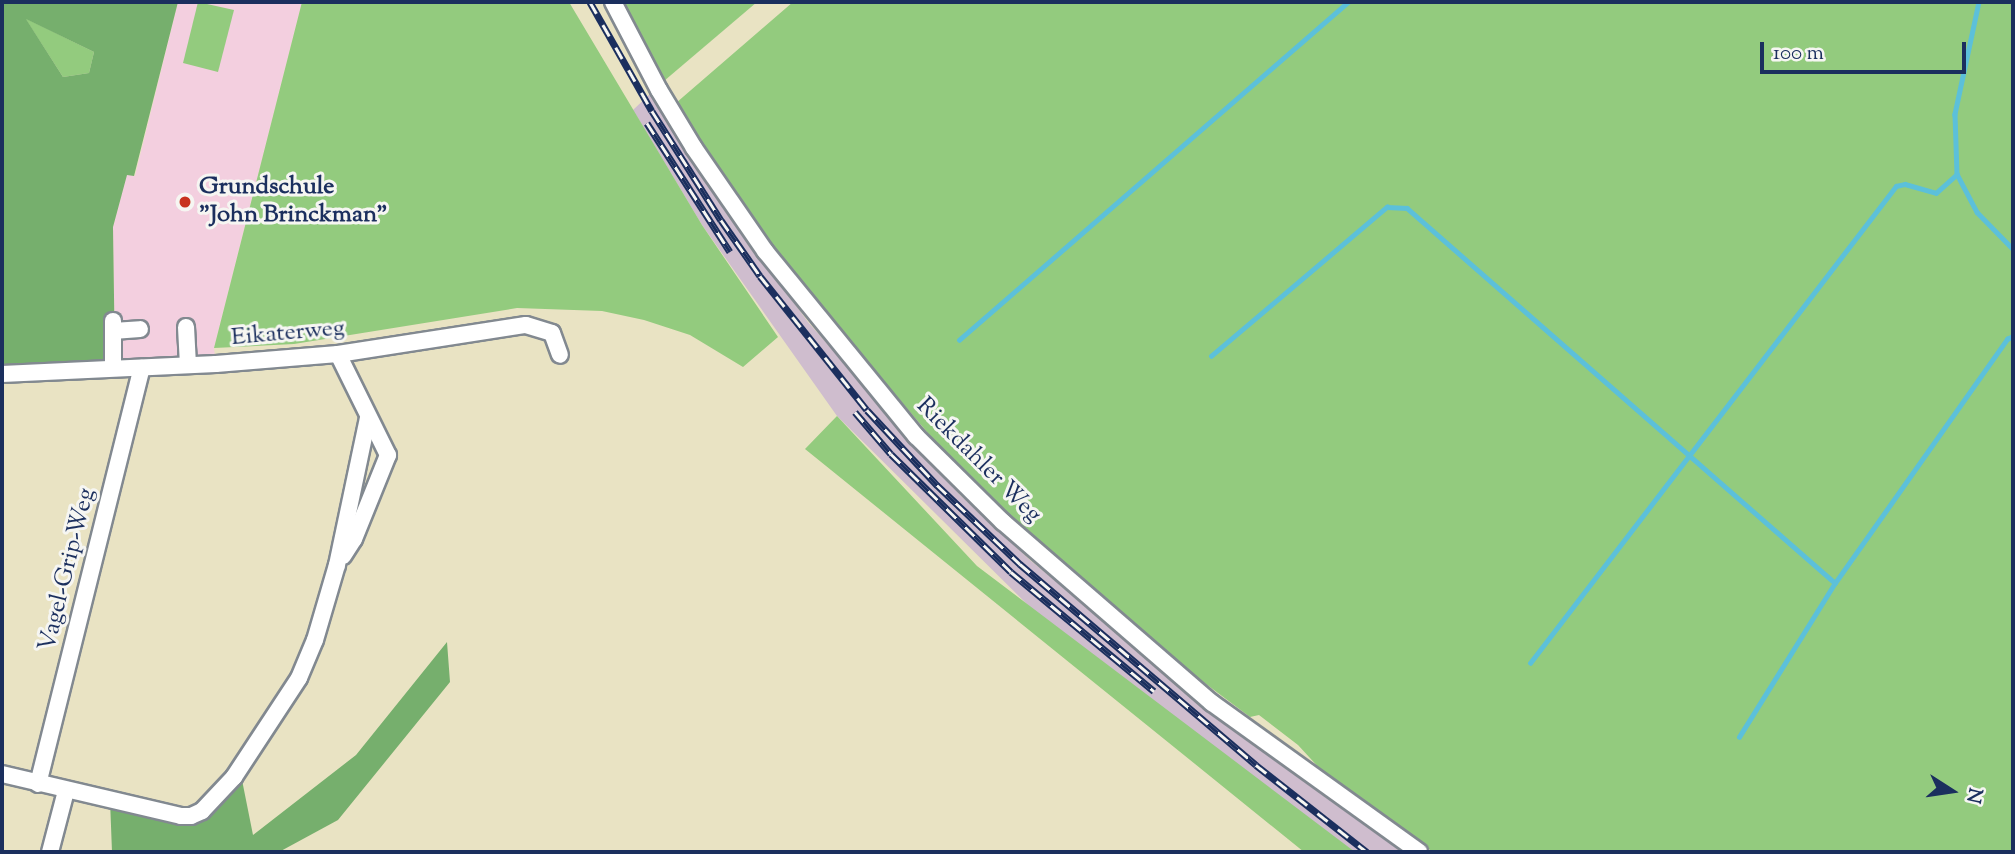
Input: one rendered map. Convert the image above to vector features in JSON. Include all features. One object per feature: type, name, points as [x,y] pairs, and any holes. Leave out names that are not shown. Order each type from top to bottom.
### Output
[{"type":"street","name":"Riekdahler Weg","points":[[613,2],[680,125],[765,251],[916,436],[1003,522],[1212,703],[1419,852]]},
{"type":"street","name":"Eikaterweg","points":[[2,374],[142,368],[338,354],[526,325],[552,333],[560,355]]},
{"type":"street","points":[[113,368],[113,326],[141,330]]},
{"type":"street","points":[[186,327],[188,365]]},
{"type":"street","points":[[337,565],[354,539],[388,456],[338,354]]},
{"type":"street","name":"Vagel-Grip-Weg","points":[[38,784],[142,368]]},
{"type":"street","points":[[2,775],[181,816],[191,816],[202,811],[234,777],[299,678],[315,640],[337,565],[368,418]]},
{"type":"street","points":[[50,852],[66,791]]},
{"type":"shaded area","name":"Grundschule \"John Brinckman\"","points":[[178,2],[302,2],[214,348],[216,364],[115,365],[113,227],[127,174],[135,176]]},
{"type":"shaded area","points":[[652,92],[727,212],[808,322],[960,495],[1031,561],[1209,706],[1404,852],[1321,852],[1040,617],[837,416],[702,225],[633,110]]},
{"type":"green space","points":[[2,2],[178,2],[134,176],[127,175],[113,227],[115,365],[2,370]],"holes":[[[26,19],[94,52],[89,73],[63,77]]]},
{"type":"green space","points":[[198,2],[234,10],[218,72],[183,63]]},
{"type":"green space","points":[[302,2],[569,2],[702,225],[778,337],[743,367],[690,335],[644,320],[602,311],[517,308],[294,344],[214,348]]},
{"type":"green space","points":[[624,2],[757,2],[664,81]]},
{"type":"green space","points":[[793,2],[2013,2],[2013,852],[1433,852],[1322,771],[1298,745],[1259,715],[1250,717],[1178,663],[1025,531],[938,445],[783,262],[676,103]]},
{"type":"green space","points":[[25,18],[94,52],[89,73],[63,77]]},
{"type":"green space","points":[[837,416],[977,566],[1355,852],[1304,852],[805,449]]},
{"type":"green space","points":[[447,642],[450,682],[338,820],[279,852],[112,852],[110,800],[191,816],[241,775],[253,835],[356,755]]},
{"type":"waterway","points":[[959,340],[1348,2]]},
{"type":"waterway","points":[[1979,2],[1955,114],[1957,174],[1977,212],[2013,249]]},
{"type":"waterway","points":[[1530,663],[1896,186],[1905,184],[1936,193],[1957,174]]},
{"type":"waterway","points":[[1211,356],[1387,207],[1407,208],[1835,583],[2007,339],[2013,336]]},
{"type":"waterway","points":[[1739,737],[1835,583]]},
{"type":"railway","points":[[590,2],[652,111],[721,220],[760,276],[867,410],[937,485],[1020,564],[1256,765],[1367,852]]},
{"type":"railway","points":[[647,123],[730,252]]},
{"type":"railway","points":[[855,412],[891,454],[1011,572],[1154,691]]},
{"type":"place","name":"Grundschule \"John Brinckman\"","points":[[185,202]]}]
